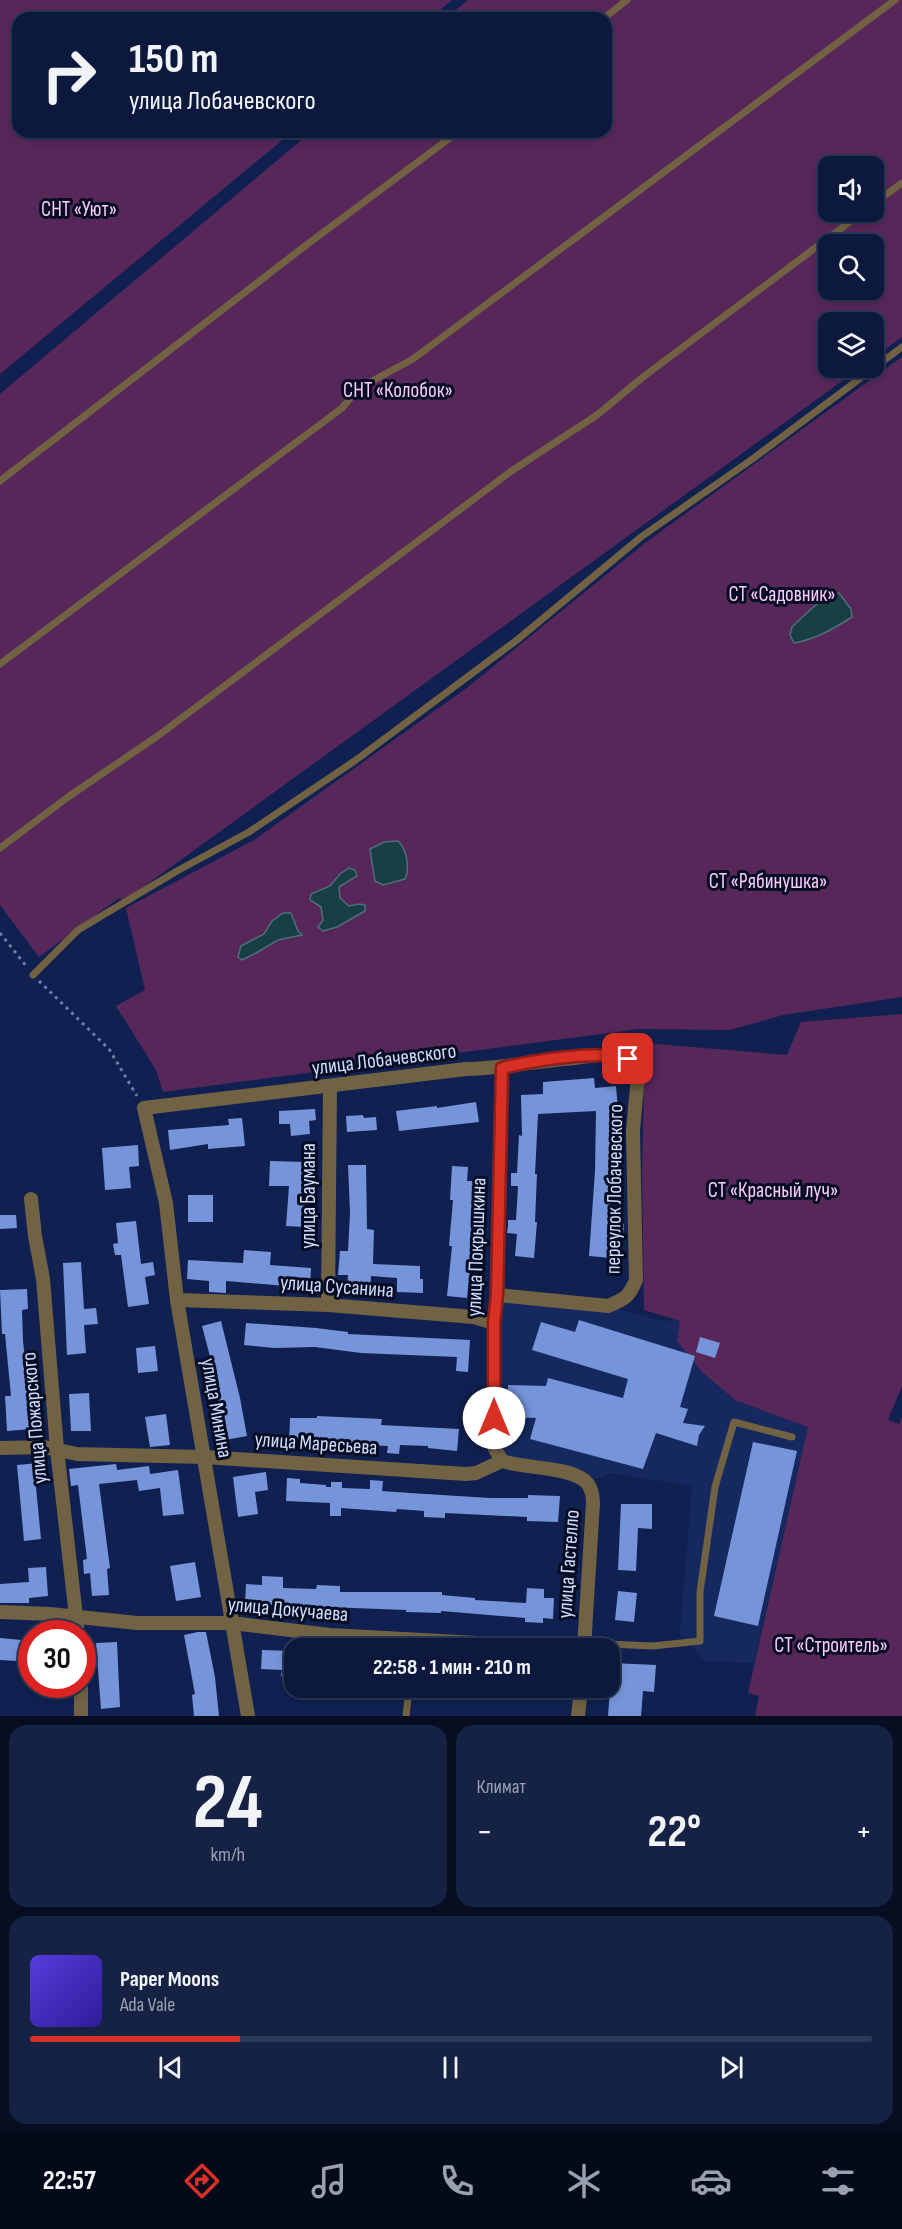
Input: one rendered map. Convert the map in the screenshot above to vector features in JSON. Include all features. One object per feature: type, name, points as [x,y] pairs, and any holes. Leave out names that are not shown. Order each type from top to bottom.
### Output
[{"type":"street","name":"улица Лобачевского","points":[[144,1108],[601,1055],[618,1055],[628,1059]]},
{"type":"street","name":"переулок Лобачевского","points":[[497,1295],[608,1306],[630,1294],[636,1280],[633,1131],[638,1074],[636,1065],[628,1059]]},
{"type":"street","name":"улица Покрышкина","points":[[502,1068],[497,1295],[494,1323],[494,1441],[495,1449],[502,1461]]},
{"type":"street","name":"улица Баумана","points":[[328,1305],[330,1087]]},
{"type":"street","name":"улица Минина","points":[[144,1108],[166,1203],[177,1300],[248,1716]]},
{"type":"street","name":"улица Пожарского","points":[[31,1199],[35,1236],[44,1279],[57,1449],[76,1620]]},
{"type":"street","name":"улица Сусанина","points":[[177,1300],[328,1305],[474,1317],[494,1323]]},
{"type":"street","name":"улица Маресьева","points":[[0,1448],[44,1447],[77,1454],[204,1457],[466,1474],[476,1473],[502,1461]]},
{"type":"street","name":"улица Гастелло","points":[[502,1461],[515,1466],[567,1472],[587,1483],[592,1492],[593,1503],[581,1638]]},
{"type":"street","name":"улица Докучаева","points":[[0,1612],[136,1623],[232,1623],[358,1638]]},
{"type":"street","points":[[81,1698],[81,1716]]},
{"type":"street","points":[[579,1716],[580,1698]]},
{"type":"lane","points":[[612,12],[627,0]]},
{"type":"lane","points":[[0,663],[342,408],[358,388],[412,359],[895,0]]},
{"type":"lane","points":[[0,481],[305,246],[450,138]]},
{"type":"lane","points":[[884,196],[902,183]]},
{"type":"lane","points":[[0,848],[68,797],[159,735],[510,472],[597,415],[643,377],[850,222]]},
{"type":"lane","points":[[33,975],[78,930],[177,871],[249,832],[356,760],[517,640],[641,537],[751,460],[902,347]]},
{"type":"lane","points":[[620,1646],[700,1641],[700,1592],[715,1487],[734,1422],[792,1437]]},
{"type":"lane","points":[[406,1716],[408,1698]]},
{"type":"path","points":[[0,933],[33,975],[109,1049],[144,1108]]},
{"type":"shaded area","points":[[839,593],[851,609],[852,617],[824,633],[794,643],[790,635],[792,627],[829,595]]},
{"type":"shaded area","points":[[398,841],[407,859],[405,879],[383,885],[375,881],[370,849],[384,842]]},
{"type":"shaded area","points":[[349,868],[355,870],[357,876],[339,887],[340,898],[349,906],[365,905],[365,911],[337,927],[323,931],[318,927],[323,920],[321,907],[310,900],[311,894],[330,886],[340,874]]},
{"type":"shaded area","points":[[283,913],[291,913],[302,935],[278,940],[242,960],[238,957],[241,946],[264,934],[272,921]]},
{"type":"shaded area","points":[[497,1295],[608,1306],[658,1320],[680,1321],[734,1400],[809,1426],[754,1663],[705,1661],[680,1633],[692,1486],[611,1473],[587,1483],[515,1466],[494,1441]]},
{"type":"green space","name":"СНТ «Уют»","points":[[0,0],[452,0],[437,12],[12,12],[12,138],[285,138],[0,374]]},
{"type":"green space","name":"СНТ «Колобок»","points":[[468,0],[902,0],[902,337],[884,350],[884,312],[818,312],[818,378],[846,378],[124,901],[119,898],[39,957],[0,905],[0,394],[304,138],[612,138],[612,12],[453,12]]},
{"type":"green space","points":[[902,357],[902,997],[783,1015],[730,1030],[639,1029],[163,1092],[156,1070],[116,1006],[145,990],[126,908],[254,840],[468,687],[645,543],[873,378],[884,378],[884,370]]},
{"type":"green space","name":"СТ «Красный луч»","points":[[902,1014],[902,1386],[888,1420],[899,1424],[902,1417],[902,1716],[755,1716],[759,1696],[748,1693],[808,1427],[735,1400],[701,1371],[677,1341],[680,1321],[644,1310],[642,1170],[645,1043],[787,1055],[801,1022]]},
{"type":"building","points":[[594,1078],[595,1088],[616,1086],[618,1110],[615,1110],[611,1223],[624,1224],[623,1238],[612,1238],[611,1258],[589,1256],[595,1171],[596,1111],[538,1114],[535,1174],[537,1174],[535,1222],[537,1222],[534,1258],[515,1256],[517,1234],[507,1233],[508,1220],[516,1220],[518,1186],[511,1186],[511,1173],[517,1173],[519,1135],[522,1136],[521,1095],[543,1094],[543,1082]]},
{"type":"building","points":[[476,1102],[479,1122],[399,1131],[396,1111]]},
{"type":"building","points":[[315,1109],[316,1120],[309,1121],[310,1134],[291,1136],[290,1124],[279,1124],[279,1111]]},
{"type":"building","points":[[363,1115],[364,1118],[376,1117],[377,1130],[347,1132],[346,1116]]},
{"type":"building","points":[[242,1118],[245,1146],[208,1149],[208,1144],[170,1150],[168,1130],[229,1125],[228,1119]]},
{"type":"building","points":[[138,1145],[139,1166],[129,1167],[131,1188],[105,1190],[102,1148]]},
{"type":"building","points":[[270,1161],[307,1162],[305,1227],[286,1226],[289,1186],[269,1186]]},
{"type":"building","points":[[348,1165],[366,1165],[367,1229],[374,1230],[373,1264],[420,1266],[423,1293],[397,1292],[397,1278],[371,1276],[370,1290],[347,1289],[348,1275],[338,1275],[340,1251],[348,1251],[350,1213]]},
{"type":"building","points":[[452,1166],[468,1167],[467,1181],[474,1181],[471,1232],[478,1233],[476,1248],[472,1248],[467,1298],[447,1296],[452,1246],[449,1246],[453,1200],[450,1200]]},
{"type":"building","points":[[188,1195],[213,1195],[213,1222],[188,1222]]},
{"type":"building","points":[[0,1215],[16,1215],[17,1228],[0,1229]]},
{"type":"building","points":[[136,1221],[141,1264],[153,1262],[155,1275],[145,1277],[149,1304],[128,1307],[121,1255],[115,1255],[113,1244],[118,1243],[116,1223]]},
{"type":"building","points":[[244,1250],[271,1252],[270,1265],[311,1268],[310,1288],[226,1281],[226,1293],[209,1292],[209,1281],[187,1279],[188,1260],[243,1263]]},
{"type":"building","points":[[81,1262],[84,1309],[96,1308],[98,1324],[84,1325],[86,1353],[67,1355],[63,1263]]},
{"type":"building","points":[[27,1289],[28,1309],[22,1310],[23,1341],[29,1395],[36,1394],[37,1412],[31,1413],[32,1429],[7,1431],[5,1396],[11,1396],[5,1334],[2,1334],[0,1290]]},
{"type":"building","points":[[579,1320],[695,1356],[680,1407],[688,1409],[683,1423],[705,1426],[699,1435],[697,1446],[656,1433],[643,1469],[530,1439],[536,1418],[507,1417],[508,1385],[546,1386],[548,1378],[623,1398],[628,1379],[532,1350],[541,1322],[575,1332]]},
{"type":"building","points":[[221,1321],[247,1436],[225,1440],[218,1400],[209,1402],[206,1389],[214,1387],[208,1365],[212,1364],[202,1326]]},
{"type":"building","points":[[246,1323],[316,1328],[348,1332],[348,1334],[470,1340],[468,1372],[456,1371],[457,1357],[361,1353],[315,1347],[274,1348],[244,1345]]},
{"type":"building","points":[[700,1337],[720,1343],[715,1358],[696,1352]]},
{"type":"building","points":[[155,1346],[158,1371],[138,1373],[136,1348]]},
{"type":"building","points":[[89,1393],[91,1431],[71,1431],[69,1394]]},
{"type":"building","points":[[166,1414],[170,1445],[150,1447],[145,1417]]},
{"type":"building","points":[[317,1416],[382,1419],[381,1425],[459,1429],[457,1451],[428,1448],[428,1446],[400,1445],[399,1454],[387,1453],[388,1446],[364,1445],[364,1453],[351,1453],[351,1443],[289,1444],[290,1418],[317,1418]]},
{"type":"building","points":[[753,1442],[797,1451],[758,1626],[714,1616]]},
{"type":"building","points":[[39,1463],[39,1477],[35,1477],[41,1539],[24,1541],[17,1465]]},
{"type":"building","points":[[116,1464],[117,1470],[149,1466],[150,1474],[178,1470],[184,1514],[163,1516],[160,1488],[139,1491],[137,1480],[99,1484],[110,1568],[107,1569],[109,1595],[92,1596],[90,1573],[84,1574],[83,1560],[87,1559],[78,1485],[71,1486],[69,1469]]},
{"type":"building","points":[[266,1472],[268,1490],[255,1492],[258,1514],[238,1517],[233,1477]]},
{"type":"building","points":[[287,1478],[300,1479],[300,1483],[326,1485],[326,1487],[331,1487],[331,1482],[342,1482],[342,1488],[370,1489],[370,1480],[383,1481],[382,1491],[410,1493],[490,1498],[528,1498],[528,1495],[560,1496],[558,1522],[527,1521],[527,1517],[445,1513],[445,1518],[424,1517],[424,1511],[397,1509],[396,1512],[341,1508],[341,1516],[330,1516],[330,1503],[286,1501]]},
{"type":"building","points":[[621,1504],[652,1504],[652,1529],[638,1528],[636,1571],[618,1570]]},
{"type":"building","points":[[195,1562],[201,1597],[176,1601],[170,1566]]},
{"type":"building","points":[[46,1567],[48,1596],[29,1598],[29,1603],[0,1603],[0,1584],[29,1582],[28,1568]]},
{"type":"building","points":[[262,1576],[283,1577],[283,1588],[316,1589],[317,1585],[340,1586],[340,1592],[442,1592],[442,1595],[475,1598],[475,1600],[526,1603],[527,1588],[544,1589],[544,1598],[554,1598],[553,1619],[543,1618],[543,1623],[525,1622],[525,1618],[441,1611],[441,1613],[406,1612],[406,1610],[245,1604],[246,1584],[262,1585]]},
{"type":"building","points":[[618,1591],[637,1593],[634,1622],[615,1620]]},
{"type":"building","points":[[206,1632],[215,1677],[219,1716],[194,1716],[192,1695],[195,1694],[184,1635]]},
{"type":"building","points":[[0,1638],[18,1640],[18,1661],[0,1660]]},
{"type":"building","points":[[117,1642],[120,1707],[101,1709],[96,1643]]},
{"type":"building","points":[[262,1650],[284,1651],[284,1676],[281,1676],[282,1670],[261,1669]]},
{"type":"building","points":[[620,1663],[656,1665],[654,1692],[643,1691],[641,1716],[608,1716],[609,1698],[620,1698]]},
{"type":"route","points":[[494,1418],[494,1323],[497,1295],[502,1068],[525,1063],[601,1055],[618,1055],[628,1059]]},
{"type":"park label","name":"СТ «Садовник»","points":[[782,594]]},
{"type":"park label","name":"СТ «Рябинушка»","points":[[768,881]]},
{"type":"park label","name":"СТ «Строитель»","points":[[831,1645]]}]
